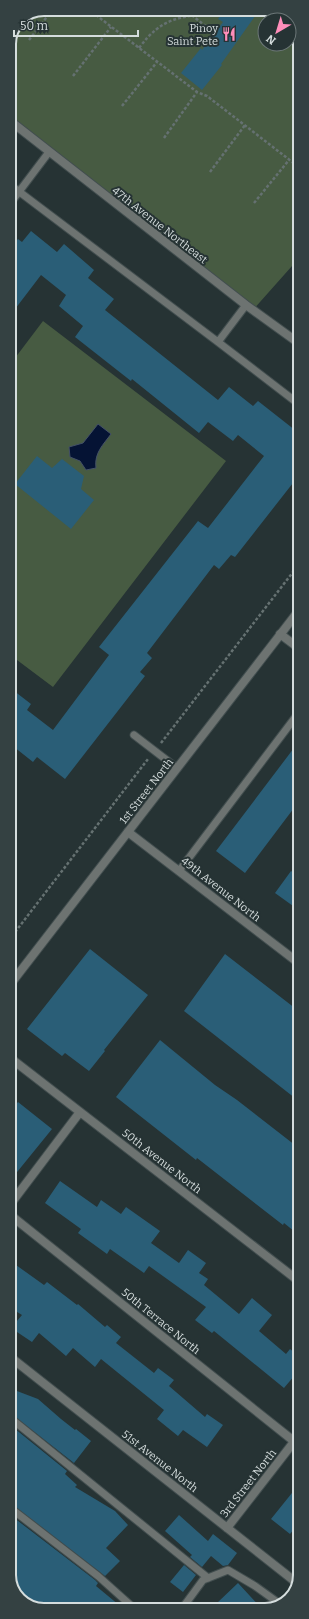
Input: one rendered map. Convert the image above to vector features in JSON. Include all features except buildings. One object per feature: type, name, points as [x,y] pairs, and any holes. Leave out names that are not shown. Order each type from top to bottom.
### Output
[{"type":"street","name":"47th Avenue Northeast","points":[[16,126],[246,305],[293,339]]},
{"type":"street","name":"1st Street North","points":[[16,977],[293,618]]},
{"type":"street","points":[[280,634],[293,644]]},
{"type":"street","name":"49th Avenue North","points":[[128,832],[293,959]]},
{"type":"street","name":"50th Avenue North","points":[[16,1062],[293,1277]]},
{"type":"street","points":[[16,1197],[80,1112]]},
{"type":"street","name":"50th Terrace North","points":[[16,1220],[293,1441]]},
{"type":"street","name":"51st Avenue North","points":[[16,1362],[292,1580]]},
{"type":"street","name":"3rd Street North","points":[[227,1528],[293,1449]]},
{"type":"lane","points":[[16,196],[49,152]]},
{"type":"lane","points":[[16,188],[293,401]]},
{"type":"lane","points":[[218,342],[246,305]]},
{"type":"lane","points":[[179,871],[293,720]]},
{"type":"lane","points":[[134,735],[177,768]]},
{"type":"lane","points":[[16,1423],[208,1578]]},
{"type":"lane","points":[[16,1512],[98,1576],[128,1603]]},
{"type":"lane","points":[[186,1603],[203,1580],[228,1570],[255,1586],[276,1601]]},
{"type":"path","points":[[28,40],[47,16]]},
{"type":"path","points":[[97,16],[197,92],[206,96],[245,125],[293,163]]},
{"type":"path","points":[[139,48],[159,26],[186,16]]},
{"type":"path","points":[[191,16],[214,32]]},
{"type":"path","points":[[73,76],[112,27]]},
{"type":"path","points":[[122,106],[157,62]]},
{"type":"path","points":[[164,138],[197,92]]},
{"type":"path","points":[[210,172],[245,125]]},
{"type":"path","points":[[254,203],[289,160]]},
{"type":"green space","points":[[44,16],[257,16],[257,52],[293,52],[293,265],[253,310],[16,125],[16,44],[18,33],[24,24],[33,18]]},
{"type":"green space","points":[[43,321],[226,461],[53,687],[16,659],[16,357]]},
{"type":"water","points":[[98,424],[111,434],[102,446],[96,458],[96,468],[86,470],[80,461],[70,457],[69,447],[83,443]]},
{"type":"place","name":"Pinoy Saint Pete","points":[[229,34]]}]
